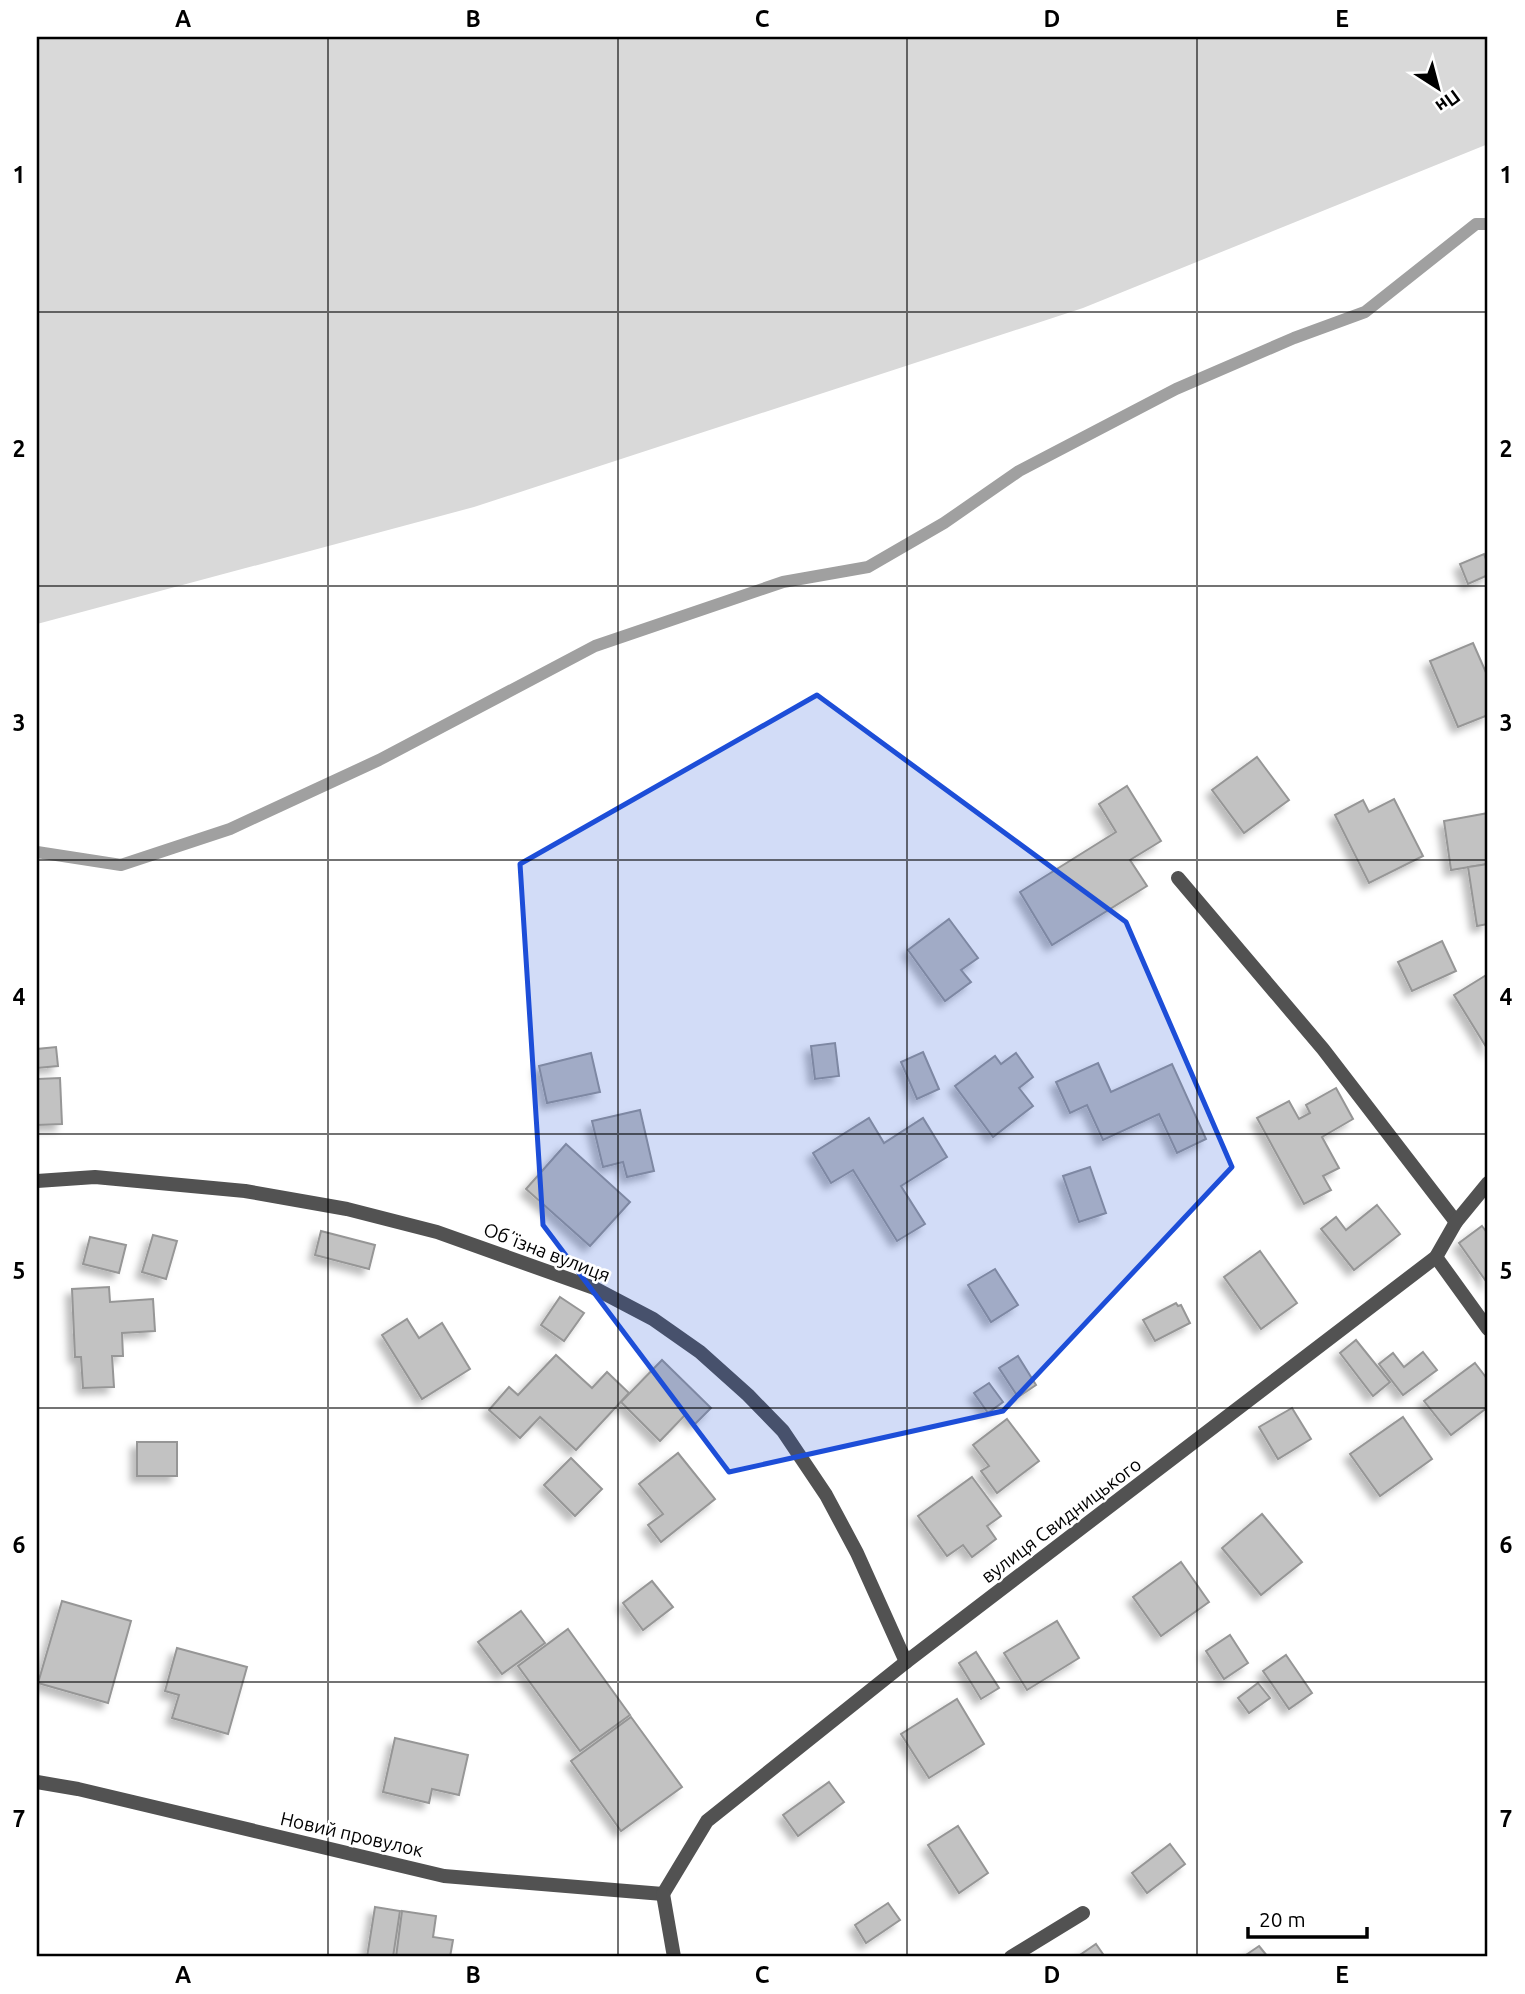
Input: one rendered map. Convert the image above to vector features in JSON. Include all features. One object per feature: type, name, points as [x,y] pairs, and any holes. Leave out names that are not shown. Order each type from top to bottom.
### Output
[{"type":"street","points":[[1178,878],[1323,1049],[1456,1222]]},
{"type":"street","name":"Обʼїзна вулиця","points":[[37,1181],[95,1177],[245,1191],[347,1209],[437,1232],[594,1288],[653,1319],[700,1352],[783,1431],[826,1495],[857,1553],[906,1662]]},
{"type":"street","name":"вулиця Свидницького","points":[[663,1894],[707,1821],[906,1662],[1436,1257],[1456,1222],[1488,1183]]},
{"type":"street","points":[[1436,1257],[1488,1329]]},
{"type":"street","name":"Новий провулок","points":[[37,1782],[78,1788],[444,1876],[663,1894]]},
{"type":"street","points":[[663,1894],[674,1957]]},
{"type":"street","points":[[1011,1957],[1083,1913]]},
{"type":"highlighted area","points":[[817,695],[1126,922],[1232,1167],[1003,1411],[729,1472],[543,1225],[520,864]]},
{"type":"shaded area","points":[[37,37],[1488,37],[1488,144],[1083,308],[474,507],[37,624]]},
{"type":"building","points":[[1484,554],[1488,575],[1468,584],[1460,564]]},
{"type":"building","points":[[1473,643],[1488,677],[1488,715],[1458,727],[1430,661]]},
{"type":"building","points":[[1257,757],[1289,800],[1244,833],[1212,790]]},
{"type":"building","points":[[1127,786],[1161,841],[1130,860],[1147,886],[1052,945],[1020,892],[1116,832],[1099,804]]},
{"type":"building","points":[[1394,799],[1423,856],[1369,883],[1335,815],[1363,800],[1369,812]]},
{"type":"building","points":[[1488,813],[1488,864],[1451,870],[1444,821]]},
{"type":"building","points":[[1488,864],[1488,924],[1477,926],[1468,867]]},
{"type":"building","points":[[949,919],[978,958],[961,970],[971,982],[945,1001],[908,950]]},
{"type":"building","points":[[1442,941],[1456,971],[1412,991],[1398,962]]},
{"type":"building","points":[[1488,974],[1488,1050],[1454,995]]},
{"type":"building","points":[[835,1043],[839,1076],[815,1079],[811,1046]]},
{"type":"building","points":[[56,1047],[58,1066],[37,1068],[37,1049]]},
{"type":"building","points":[[923,1052],[939,1089],[917,1099],[901,1062]]},
{"type":"building","points":[[591,1053],[600,1092],[547,1103],[539,1066]]},
{"type":"building","points":[[1016,1053],[1033,1077],[1019,1088],[1033,1106],[993,1137],[955,1086],[995,1056],[1001,1064]]},
{"type":"building","points":[[1098,1063],[1111,1092],[1172,1064],[1206,1139],[1177,1153],[1159,1114],[1103,1140],[1087,1105],[1070,1113],[1056,1082]]},
{"type":"building","points":[[60,1078],[62,1124],[37,1125],[37,1079]]},
{"type":"building","points":[[1336,1088],[1353,1119],[1322,1137],[1339,1168],[1323,1176],[1331,1190],[1304,1204],[1257,1118],[1289,1101],[1299,1119],[1310,1113],[1306,1105]]},
{"type":"building","points":[[640,1110],[654,1171],[627,1177],[623,1162],[603,1167],[592,1121]]},
{"type":"building","points":[[869,1118],[884,1143],[923,1118],[947,1157],[901,1186],[925,1224],[897,1241],[853,1170],[831,1183],[813,1153]]},
{"type":"building","points":[[566,1144],[630,1202],[590,1246],[526,1189]]},
{"type":"building","points":[[1090,1167],[1106,1213],[1079,1222],[1063,1176]]},
{"type":"building","points":[[1377,1205],[1400,1234],[1354,1270],[1321,1229],[1336,1217],[1346,1230]]},
{"type":"building","points":[[1482,1226],[1488,1234],[1488,1284],[1459,1243]]},
{"type":"building","points":[[321,1231],[375,1245],[369,1269],[315,1255]]},
{"type":"building","points":[[153,1235],[177,1241],[166,1279],[142,1272]]},
{"type":"building","points":[[90,1237],[126,1245],[119,1273],[83,1264]]},
{"type":"building","points":[[1260,1251],[1297,1303],[1261,1329],[1224,1277]]},
{"type":"building","points":[[995,1269],[1018,1305],[991,1322],[968,1285]]},
{"type":"building","points":[[109,1287],[110,1302],[153,1299],[155,1331],[122,1333],[123,1356],[112,1356],[114,1387],[83,1388],[81,1357],[75,1357],[72,1289]]},
{"type":"building","points":[[560,1297],[584,1313],[564,1341],[541,1325]]},
{"type":"building","points":[[1176,1303],[1181,1305],[1190,1323],[1155,1341],[1143,1320]]},
{"type":"building","points":[[407,1319],[419,1338],[442,1323],[470,1369],[422,1399],[382,1335]]},
{"type":"building","points":[[1356,1340],[1390,1382],[1373,1396],[1340,1353]]},
{"type":"building","points":[[1423,1352],[1437,1370],[1403,1395],[1379,1364],[1393,1353],[1404,1367]]},
{"type":"building","points":[[556,1355],[592,1388],[607,1372],[629,1393],[576,1450],[540,1417],[520,1438],[489,1410],[509,1387],[518,1395]]},
{"type":"building","points":[[1018,1356],[1036,1385],[1018,1397],[999,1368]]},
{"type":"building","points":[[662,1360],[711,1408],[695,1424],[686,1414],[660,1441],[621,1402]]},
{"type":"building","points":[[1475,1363],[1488,1380],[1488,1407],[1451,1435],[1424,1401]]},
{"type":"building","points":[[989,1383],[1003,1402],[988,1413],[974,1393]]},
{"type":"building","points":[[1292,1408],[1311,1439],[1278,1459],[1259,1427]]},
{"type":"building","points":[[1403,1417],[1432,1459],[1380,1496],[1350,1454]]},
{"type":"building","points":[[1007,1419],[1039,1461],[997,1493],[981,1471],[989,1466],[973,1445]]},
{"type":"building","points":[[137,1442],[177,1442],[177,1476],[137,1476]]},
{"type":"building","points":[[678,1453],[715,1499],[661,1542],[648,1525],[663,1514],[639,1484]]},
{"type":"building","points":[[571,1458],[602,1489],[575,1516],[544,1485]]},
{"type":"building","points":[[972,1477],[1001,1516],[987,1526],[996,1539],[972,1557],[963,1545],[947,1556],[918,1516]]},
{"type":"building","points":[[1262,1514],[1302,1562],[1261,1595],[1222,1548]]},
{"type":"building","points":[[1181,1562],[1209,1602],[1161,1636],[1133,1597]]},
{"type":"building","points":[[652,1581],[673,1607],[643,1630],[623,1603]]},
{"type":"building","points":[[62,1601],[131,1621],[108,1703],[38,1683]]},
{"type":"building","points":[[521,1611],[545,1643],[502,1674],[478,1642]]},
{"type":"building","points":[[1057,1621],[1079,1658],[1027,1690],[1004,1653]]},
{"type":"building","points":[[568,1629],[630,1715],[580,1751],[518,1666]]},
{"type":"building","points":[[1230,1635],[1248,1663],[1224,1679],[1206,1651]]},
{"type":"building","points":[[177,1648],[247,1667],[228,1734],[172,1718],[179,1695],[165,1691]]},
{"type":"building","points":[[976,1652],[999,1688],[981,1699],[959,1663]]},
{"type":"building","points":[[1286,1655],[1312,1693],[1289,1709],[1263,1671]]},
{"type":"building","points":[[1258,1683],[1270,1698],[1249,1713],[1238,1698]]},
{"type":"building","points":[[957,1699],[984,1744],[929,1778],[901,1734]]},
{"type":"building","points":[[631,1717],[682,1787],[621,1831],[571,1761]]},
{"type":"building","points":[[395,1738],[468,1755],[459,1795],[432,1789],[429,1803],[383,1792]]},
{"type":"building","points":[[829,1782],[844,1802],[798,1836],[783,1815]]},
{"type":"building","points":[[958,1826],[988,1873],[959,1893],[928,1845]]},
{"type":"building","points":[[1170,1844],[1185,1864],[1147,1893],[1132,1873]]},
{"type":"building","points":[[888,1903],[900,1920],[866,1943],[855,1925]]},
{"type":"building","points":[[375,1907],[400,1911],[393,1957],[367,1957]]},
{"type":"building","points":[[402,1911],[436,1916],[433,1937],[453,1940],[450,1957],[396,1957]]},
{"type":"building","points":[[1096,1944],[1105,1957],[1077,1957]]},
{"type":"building","points":[[1259,1946],[1268,1957],[1243,1957]]},
{"type":"waterway","points":[[37,852],[121,865],[230,829],[379,760],[595,646],[783,582],[868,567],[944,523],[1019,471],[1176,389],[1294,338],[1365,312],[1476,224],[1488,224]]}]
